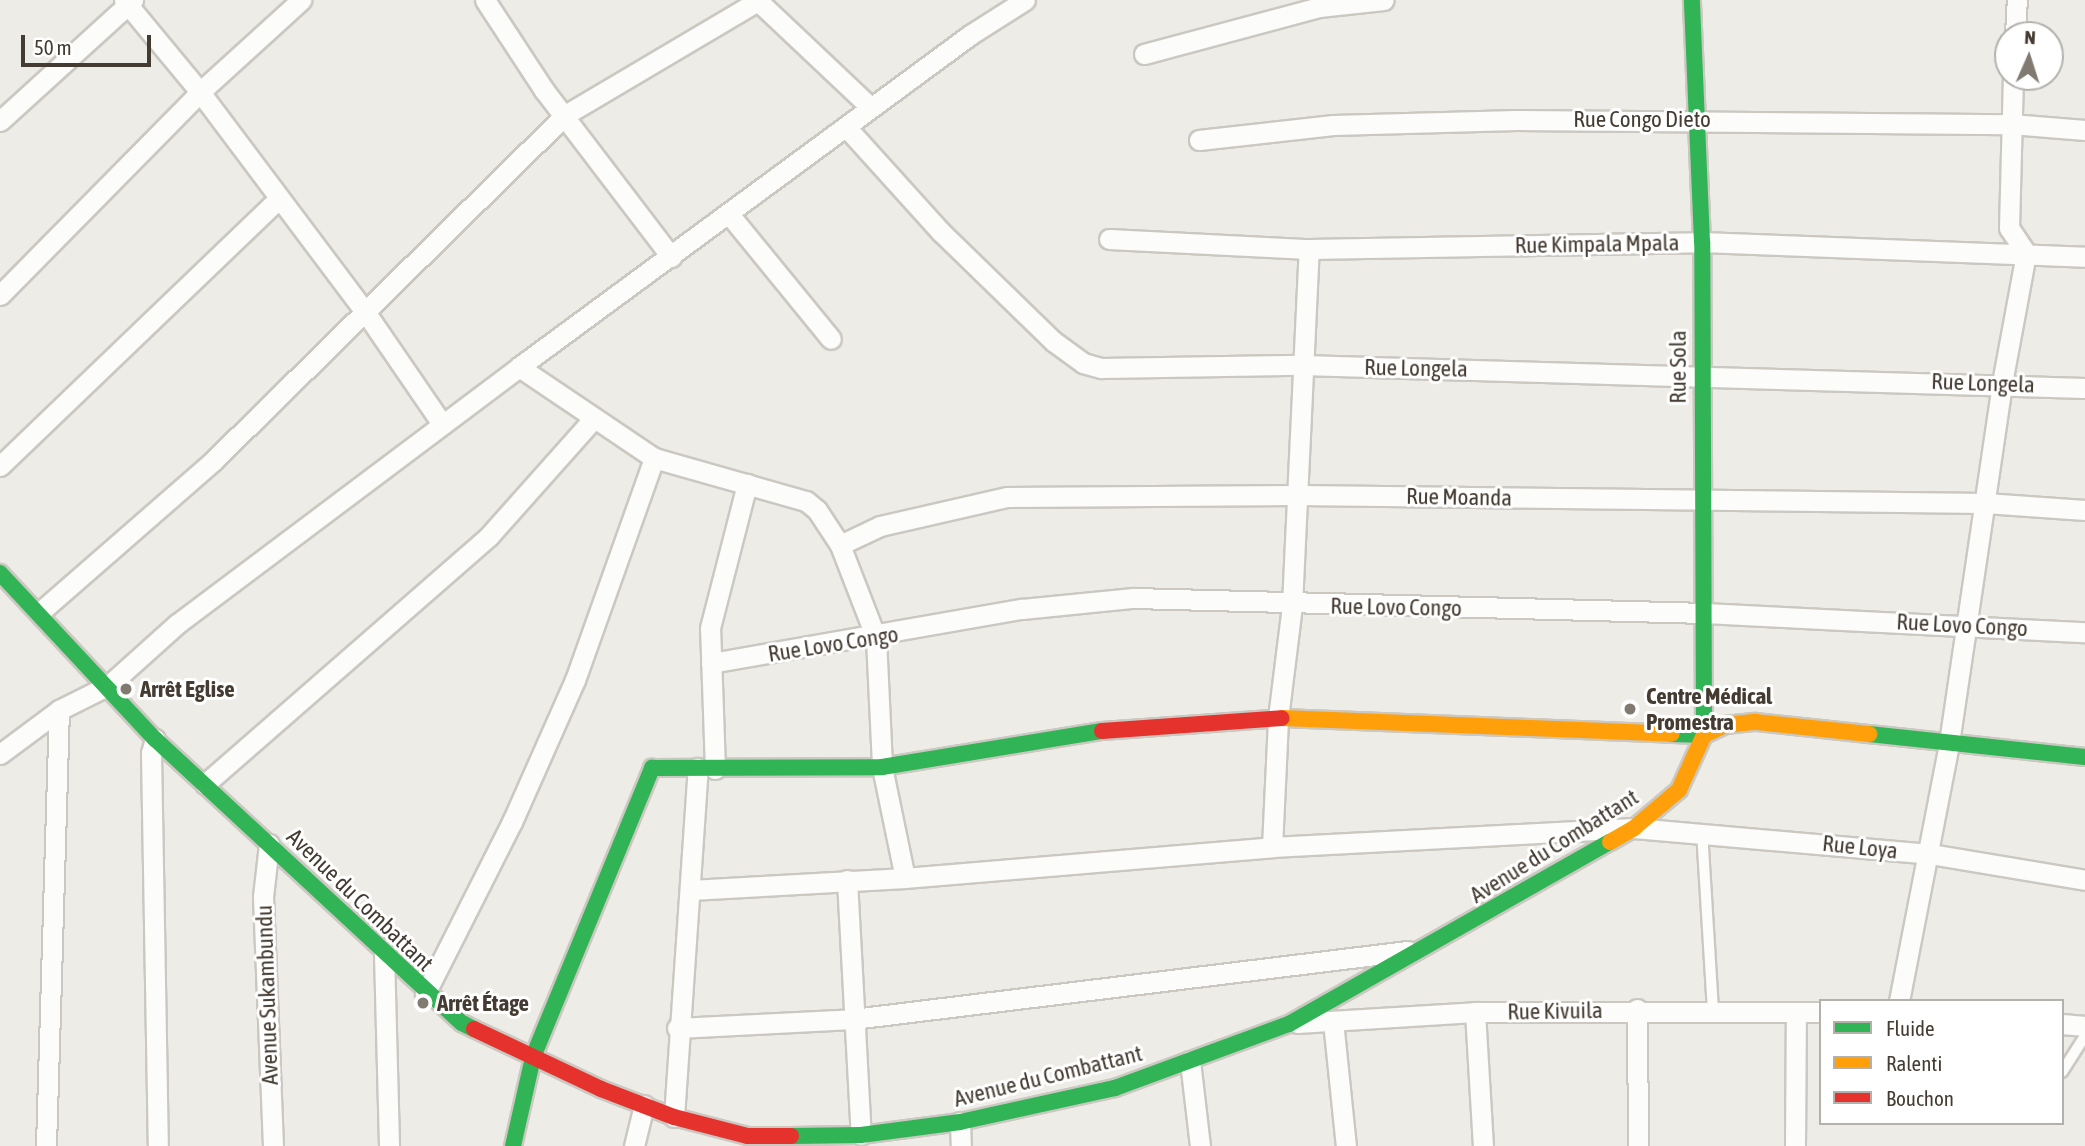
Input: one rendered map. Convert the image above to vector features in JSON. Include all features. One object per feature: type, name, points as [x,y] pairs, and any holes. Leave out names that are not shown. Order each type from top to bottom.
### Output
[{"type":"street","points":[[0,295],[200,92],[301,0]]},
{"type":"street","points":[[485,0],[565,116],[671,257]]},
{"type":"street","points":[[3,746],[59,710],[109,685],[177,624],[442,424],[870,107],[1025,0]]},
{"type":"street","points":[[1144,54],[1318,4],[1384,0]]},
{"type":"street","name":"Rue Sola","points":[[1692,0],[1702,243],[1700,374],[1704,735]]},
{"type":"street","points":[[2016,21],[2017,0]]},
{"type":"street","points":[[40,612],[213,461],[565,116],[757,1],[870,107]]},
{"type":"street","points":[[0,121],[129,2],[200,92],[277,200],[366,313],[442,424]]},
{"type":"street","points":[[1899,999],[1930,854],[1949,743],[2002,383],[2026,253],[2009,228],[2012,91]]},
{"type":"street","name":"Rue Congo Dieto","points":[[1199,140],[1333,125],[1698,119],[2011,124],[2085,130]]},
{"type":"street","name":"Rue Longela","points":[[846,127],[940,232],[1053,341],[1083,363],[1121,370],[1301,365],[1700,374],[2085,388]]},
{"type":"street","points":[[0,466],[277,200]]},
{"type":"street","points":[[729,214],[831,339]]},
{"type":"street","name":"Rue Kimpala Mpala","points":[[1109,239],[1309,249],[1702,243],[2085,257]]},
{"type":"street","points":[[1272,846],[1279,718],[1292,605],[1301,365],[1309,249]]},
{"type":"street","points":[[519,367],[654,458],[806,501],[817,510],[840,545],[876,638],[882,767],[905,878]]},
{"type":"street","points":[[205,784],[489,536],[594,418]]},
{"type":"street","points":[[425,994],[512,822],[575,680],[654,458]]},
{"type":"street","points":[[674,1117],[677,1028],[706,768],[712,612],[747,485]]},
{"type":"street","name":"Rue Moanda","points":[[840,545],[893,523],[1007,497],[1297,495],[1986,503],[2085,510]]},
{"type":"street","name":"Avenue du Combattant","points":[[0,573],[109,685],[155,739],[425,994],[462,1023],[533,1058],[674,1117],[748,1136],[861,1135],[960,1122],[1115,1088],[1289,1024],[1427,949],[1634,828],[1679,790],[1704,735]]},
{"type":"street","name":"Rue Lovo Congo","points":[[711,663],[876,638],[1022,609],[1133,598],[1292,605],[1704,613],[2085,632]]},
{"type":"street","points":[[46,1146],[59,710]]},
{"type":"street","points":[[513,1146],[533,1058],[646,775],[660,766],[882,767],[1082,732],[1279,718],[1704,735],[1725,725],[1756,722],[2085,757]]},
{"type":"street","points":[[155,739],[151,753],[158,1146]]},
{"type":"street","name":"Rue Loya","points":[[691,890],[905,878],[1272,846],[1634,828],[1702,831],[1930,854],[2085,880]]},
{"type":"street","name":"Avenue Sukambundu","points":[[269,844],[263,897],[273,1146]]},
{"type":"street","points":[[847,880],[861,1135]]},
{"type":"street","points":[[677,1028],[853,1019],[1427,949]]},
{"type":"street","points":[[384,954],[389,1146]]},
{"type":"street","points":[[1637,1009],[1638,1146]]},
{"type":"street","name":"Rue Kivuila","points":[[1289,1024],[1475,1012],[1637,1009],[1819,1012]]},
{"type":"street","points":[[1475,1012],[1483,1146]]},
{"type":"street","points":[[1795,1146],[1796,1013]]},
{"type":"street","points":[[1333,1021],[1346,1146]]},
{"type":"street","points":[[2064,1024],[2085,1026]]},
{"type":"street","points":[[1190,1061],[1200,1146]]},
{"type":"street","points":[[634,1146],[644,1105]]},
{"type":"street","points":[[960,1122],[961,1146]]},
{"type":"lane","points":[[1702,831],[1713,1012]]},
{"type":"lane","points":[[2064,1069],[2085,1035]]},
{"type":"traffic: fast","points":[[1672,734],[1704,735],[1702,242],[1692,0]]},
{"type":"traffic: fast","points":[[0,573],[155,739],[462,1023],[474,1029]]},
{"type":"traffic: fast","points":[[513,1146],[533,1057],[652,768],[882,767],[1102,731]]},
{"type":"traffic: fast","points":[[1869,734],[2085,757]]},
{"type":"traffic: fast","points":[[791,1136],[861,1135],[960,1122],[1115,1088],[1289,1024],[1610,842]]},
{"type":"traffic: slow","points":[[1282,718],[1672,734]]},
{"type":"traffic: slow","points":[[1610,842],[1634,828],[1679,790],[1704,735],[1725,725],[1756,722],[1869,734]]},
{"type":"traffic: jam","points":[[1102,731],[1282,718]]},
{"type":"traffic: jam","points":[[474,1029],[601,1089],[674,1117],[748,1136],[791,1136]]},
{"type":"place","name":"Arrêt Eglise","points":[[126,689]]},
{"type":"place","name":"Centre Médical Promestra","points":[[1630,709]]},
{"type":"place","name":"Arrêt Étage","points":[[423,1003]]}]
